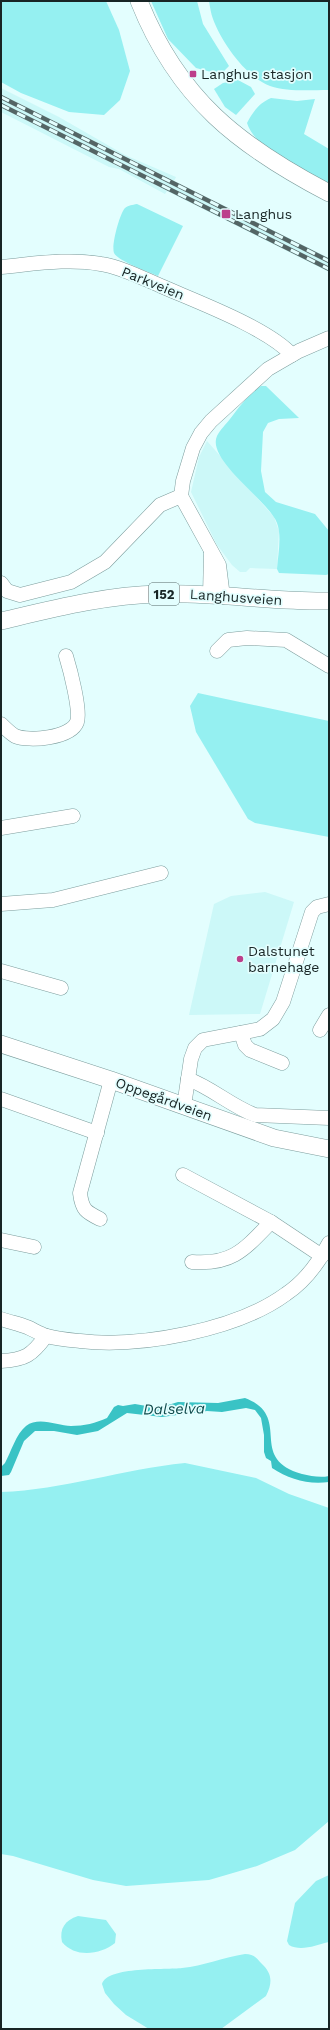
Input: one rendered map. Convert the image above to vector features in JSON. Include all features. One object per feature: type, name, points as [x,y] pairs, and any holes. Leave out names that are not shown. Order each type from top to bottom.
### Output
[{"type":"main road","points":[[139,1],[166,56],[189,88],[212,114],[236,136],[261,154],[329,193]]},
{"type":"main road","name":"Langhusveien","points":[[1,621],[134,595],[173,594],[329,601]]},
{"type":"main road","name":"Oppegårdveien","points":[[1,1044],[111,1080],[274,1138],[329,1149]]},
{"type":"street","name":"Parkveien","points":[[1,267],[74,262],[106,265],[151,282],[238,321],[274,340],[292,355]]},
{"type":"street","points":[[217,596],[211,552],[181,496],[183,481],[190,456],[198,439],[206,427],[257,378],[278,362],[329,338]]},
{"type":"street","points":[[6,588],[20,595],[32,593],[71,582],[96,569],[114,554],[154,510],[166,502],[181,496]]},
{"type":"street","points":[[217,651],[228,640],[247,638],[286,640],[329,666]]},
{"type":"street","points":[[1,724],[16,736],[31,739],[67,733],[75,726],[78,714],[66,656]]},
{"type":"street","points":[[1,828],[73,816]]},
{"type":"street","points":[[1,904],[52,900],[161,873]]},
{"type":"street","points":[[184,1106],[195,1048],[203,1040],[260,1029],[273,1019],[283,1002],[312,912],[317,907],[329,904]]},
{"type":"street","points":[[1,971],[61,988]]},
{"type":"street","points":[[320,1030],[329,1015]]},
{"type":"street","points":[[241,1033],[245,1045],[250,1050],[282,1063]]},
{"type":"street","points":[[188,1079],[203,1085],[255,1115],[329,1118]]},
{"type":"street","points":[[100,1219],[88,1213],[81,1205],[80,1193],[111,1080]]},
{"type":"street","points":[[1,1099],[97,1133]]},
{"type":"street","points":[[183,1175],[271,1222],[322,1256]]},
{"type":"street","points":[[192,1262],[210,1263],[226,1260],[240,1252],[271,1222]]},
{"type":"street","points":[[1,1240],[34,1247]]},
{"type":"street","points":[[1,1320],[27,1327],[46,1336],[104,1344],[133,1343],[177,1336],[239,1319],[288,1294],[322,1256],[329,1243]]},
{"type":"street","points":[[1,1361],[23,1357],[34,1351],[46,1336]]},
{"type":"shaded area","points":[[1,1],[106,1],[119,30],[130,71],[120,100],[104,115],[69,112],[21,93],[1,82]]},
{"type":"shaded area","points":[[151,1],[197,1],[203,24],[229,66],[224,71],[215,73],[196,68],[168,39]]},
{"type":"shaded area","points":[[209,1],[329,1],[329,90],[284,89],[270,86],[261,82],[236,58],[222,38],[212,17]]},
{"type":"shaded area","points":[[238,80],[251,87],[255,94],[236,115],[225,107],[214,89],[223,83]]},
{"type":"shaded area","points":[[1,88],[59,117],[125,155],[176,177],[174,181],[329,258],[329,272],[167,191],[165,194],[119,169],[109,167],[1,112]]},
{"type":"shaded area","points":[[271,98],[297,101],[315,99],[304,134],[329,149],[329,185],[294,167],[270,151],[260,143],[252,133],[247,123],[257,108],[263,102]]},
{"type":"shaded area","points":[[137,204],[183,226],[158,276],[127,263],[114,253],[113,249],[115,237],[123,211],[128,206]]},
{"type":"shaded area","points":[[261,386],[266,386],[299,418],[279,419],[268,423],[263,432],[261,471],[265,492],[276,502],[315,514],[329,531],[329,574],[279,573],[277,569],[279,540],[277,523],[272,514],[229,468],[221,457],[216,446],[217,436],[221,429],[244,401]]},
{"type":"shaded area","points":[[207,441],[274,517],[279,531],[277,569],[250,568],[246,572],[240,572],[232,565],[217,545],[191,492],[199,457]]},
{"type":"shaded area","points":[[198,693],[329,721],[329,837],[255,823],[248,819],[196,732],[190,706]]},
{"type":"shaded area","name":"Dalstunet barnehage","points":[[265,892],[294,902],[260,1014],[189,1015],[214,904],[231,896]]},
{"type":"shaded area","points":[[185,1463],[256,1478],[289,1494],[329,1508],[329,1821],[295,1850],[257,1866],[209,1880],[126,1886],[93,1880],[13,1856],[1,1854],[1,1492],[70,1484],[139,1470]]},
{"type":"shaded area","points":[[329,1875],[329,1942],[304,1948],[289,1945],[287,1941],[295,1903],[316,1881]]},
{"type":"shaded area","points":[[78,1916],[106,1920],[116,1934],[115,1943],[102,1950],[88,1953],[74,1951],[67,1947],[62,1942],[62,1929],[66,1923]]},
{"type":"shaded area","points":[[245,1954],[254,1956],[265,1967],[269,1974],[270,1986],[266,1996],[221,2029],[149,2029],[126,2015],[114,2004],[105,1993],[102,1984],[106,1978],[114,1974],[138,1970],[190,1967]]},
{"type":"water","name":"Dalselva","points":[[245,1398],[259,1406],[267,1416],[270,1426],[272,1448],[276,1458],[285,1467],[302,1474],[319,1477],[329,1476],[329,1482],[306,1482],[292,1478],[272,1468],[271,1461],[266,1458],[264,1452],[264,1435],[261,1418],[255,1410],[246,1408],[222,1412],[207,1411],[162,1417],[127,1413],[98,1431],[77,1435],[54,1431],[35,1431],[24,1441],[9,1475],[1,1476],[1,1467],[5,1463],[22,1429],[31,1423],[48,1422],[66,1426],[81,1425],[94,1423],[107,1418],[114,1407],[118,1405],[123,1406],[135,1404],[158,1408],[178,1402],[218,1403]]},
{"type":"railway","points":[[1,97],[329,261]]},
{"type":"railway","points":[[1,105],[329,269]]},
{"type":"place","name":"Langhus stasjon","points":[[193,74]]},
{"type":"place","name":"Langhus","points":[[226,214]]},
{"type":"place","name":"Dalstunet barnehage","points":[[240,959]]}]
